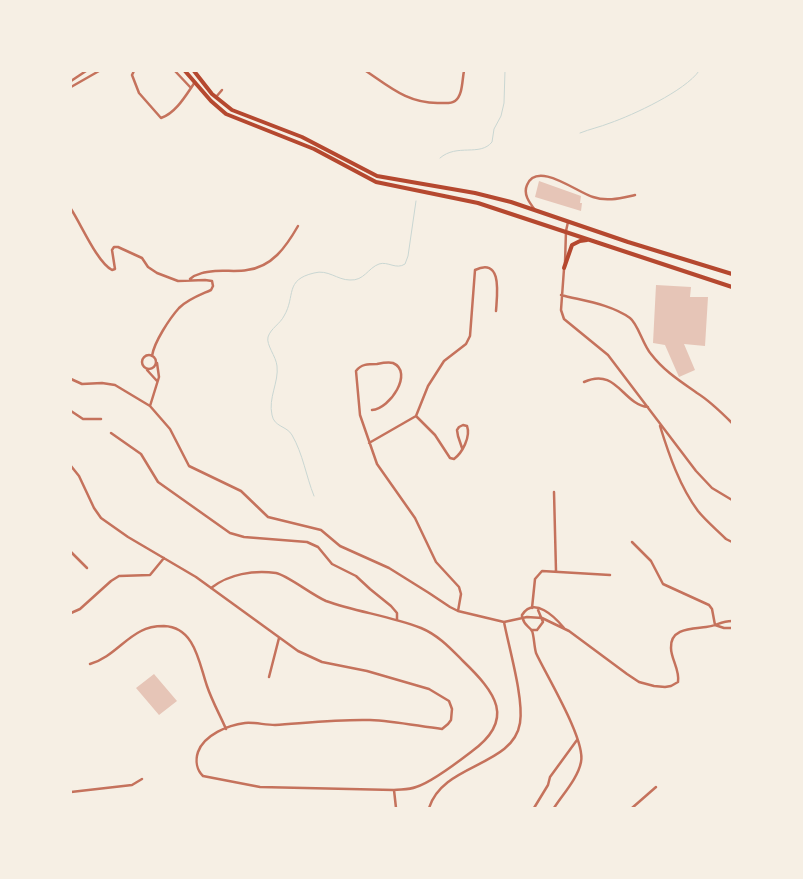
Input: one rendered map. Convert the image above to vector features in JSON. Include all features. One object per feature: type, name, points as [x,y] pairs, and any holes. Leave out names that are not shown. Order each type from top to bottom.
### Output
[{"type":"main road","points":[[186,71],[211,101],[226,114],[314,149],[376,182],[478,202],[732,287]]},
{"type":"main road","points":[[194,71],[216,98],[232,110],[302,137],[377,176],[475,193],[511,202],[732,274]]},
{"type":"main road","points":[[564,268],[572,245],[589,239]]},
{"type":"street","points":[[71,81],[86,71]]},
{"type":"street","points":[[71,87],[99,71]]},
{"type":"street","points":[[134,71],[132,75],[139,93],[161,118],[172,111],[195,82]]},
{"type":"street","points":[[175,71],[191,88]]},
{"type":"street","points":[[366,71],[410,99],[431,104],[456,101],[460,94],[464,71]]},
{"type":"street","points":[[216,98],[222,90]]},
{"type":"street","points":[[536,211],[529,202],[525,191],[528,182],[537,177],[550,176],[592,197],[617,199],[635,195]]},
{"type":"street","points":[[71,209],[97,254],[108,268],[114,269],[112,250],[114,247],[118,247],[142,258],[148,267],[156,273],[178,281],[212,281],[213,286],[211,290],[191,299],[179,308],[156,344],[152,356]]},
{"type":"street","points":[[568,222],[561,295],[561,310],[564,319],[608,355],[696,471],[712,488],[732,500]]},
{"type":"street","points":[[188,280],[208,272],[246,271],[270,263],[290,240],[298,226]]},
{"type":"street","points":[[369,443],[416,416],[428,386],[444,361],[466,344],[470,336],[476,270],[483,266],[489,267],[496,278],[496,311]]},
{"type":"street","points":[[561,295],[606,307],[631,319],[644,346],[659,365],[717,408],[732,423]]},
{"type":"street","points":[[152,356],[147,355],[142,359],[141,364],[151,373],[157,383]]},
{"type":"street","points":[[150,406],[157,383],[158,370],[152,356]]},
{"type":"street","points":[[146,369],[153,368],[156,362]]},
{"type":"street","points":[[372,410],[377,410],[394,396],[400,380],[400,373],[398,367],[392,363],[367,364],[360,366],[356,371],[360,415],[377,464],[415,518],[436,562],[459,587],[461,594],[458,611]]},
{"type":"street","points":[[584,382],[594,379],[610,381],[636,405],[648,407]]},
{"type":"street","points":[[71,380],[82,384],[102,383],[115,385],[150,406],[166,423],[192,468],[241,491],[268,517],[321,530],[340,546],[389,568],[450,608],[504,622],[522,618],[542,618],[565,629]]},
{"type":"street","points":[[71,411],[83,419],[101,419]]},
{"type":"street","points":[[416,416],[435,435],[450,458],[454,459],[465,444],[467,426],[459,426],[457,430],[462,448]]},
{"type":"street","points":[[660,424],[670,458],[691,499],[699,512],[726,539],[732,542]]},
{"type":"street","points":[[111,433],[141,454],[158,482],[230,533],[244,538],[307,542],[318,547],[332,564],[356,576],[370,590],[391,606],[397,613],[397,620]]},
{"type":"street","points":[[71,466],[79,476],[94,508],[101,518],[212,588],[298,651],[322,662],[367,671],[429,690],[449,701],[452,709],[451,720],[442,729],[370,720],[271,725],[245,723],[209,737],[202,744],[198,752],[197,764],[203,776],[260,787],[394,790],[411,788],[423,784],[475,749],[492,732],[497,713],[496,703],[489,688],[453,651],[432,634],[397,620],[335,604],[316,597],[278,574],[244,573],[234,575],[222,580],[212,588]]},
{"type":"street","points":[[554,492],[556,571]]},
{"type":"street","points":[[632,542],[651,561],[663,584],[709,605],[712,609],[715,625]]},
{"type":"street","points":[[71,552],[87,568]]},
{"type":"street","points":[[71,613],[80,609],[111,580],[119,576],[150,575],[164,558]]},
{"type":"street","points":[[532,608],[535,579],[542,571],[610,575]]},
{"type":"street","points":[[554,808],[579,769],[582,758],[562,701],[536,652],[532,630],[524,623],[522,618],[523,612],[532,608],[548,611],[565,629],[632,678],[648,685],[666,687],[675,685],[679,678],[671,648],[674,636],[678,632],[732,621]]},
{"type":"street","points":[[532,630],[540,627],[542,618],[536,608]]},
{"type":"street","points":[[428,808],[435,793],[441,786],[461,772],[503,751],[513,741],[519,730],[521,714],[504,622]]},
{"type":"street","points":[[715,625],[732,628]]},
{"type":"street","points":[[90,664],[111,654],[129,638],[146,628],[167,626],[180,630],[186,634],[194,646],[208,688],[226,729]]},
{"type":"street","points":[[269,676],[279,638]]},
{"type":"street","points":[[534,808],[548,785],[550,777],[577,740]]},
{"type":"street","points":[[71,792],[132,785],[142,779]]},
{"type":"street","points":[[632,808],[656,787]]},
{"type":"street","points":[[394,790],[395,807]]},
{"type":"building","points":[[539,181],[581,196],[581,211],[535,197]]},
{"type":"building","points":[[656,285],[691,287],[690,297],[708,297],[705,346],[684,344],[695,370],[679,377],[665,345],[653,343]]},
{"type":"building","points":[[154,674],[177,701],[159,715],[136,688]]},
{"type":"waterway","points":[[440,158],[454,151],[481,149],[492,142],[494,129],[501,116],[504,103],[505,71]]},
{"type":"waterway","points":[[580,133],[645,108],[671,94],[692,79],[699,71]]},
{"type":"waterway","points":[[314,496],[296,442],[290,432],[273,419],[271,402],[277,366],[268,344],[268,337],[288,309],[294,284],[305,276],[324,272],[345,280],[355,280],[382,263],[398,266],[405,264],[408,256],[416,201]]}]
